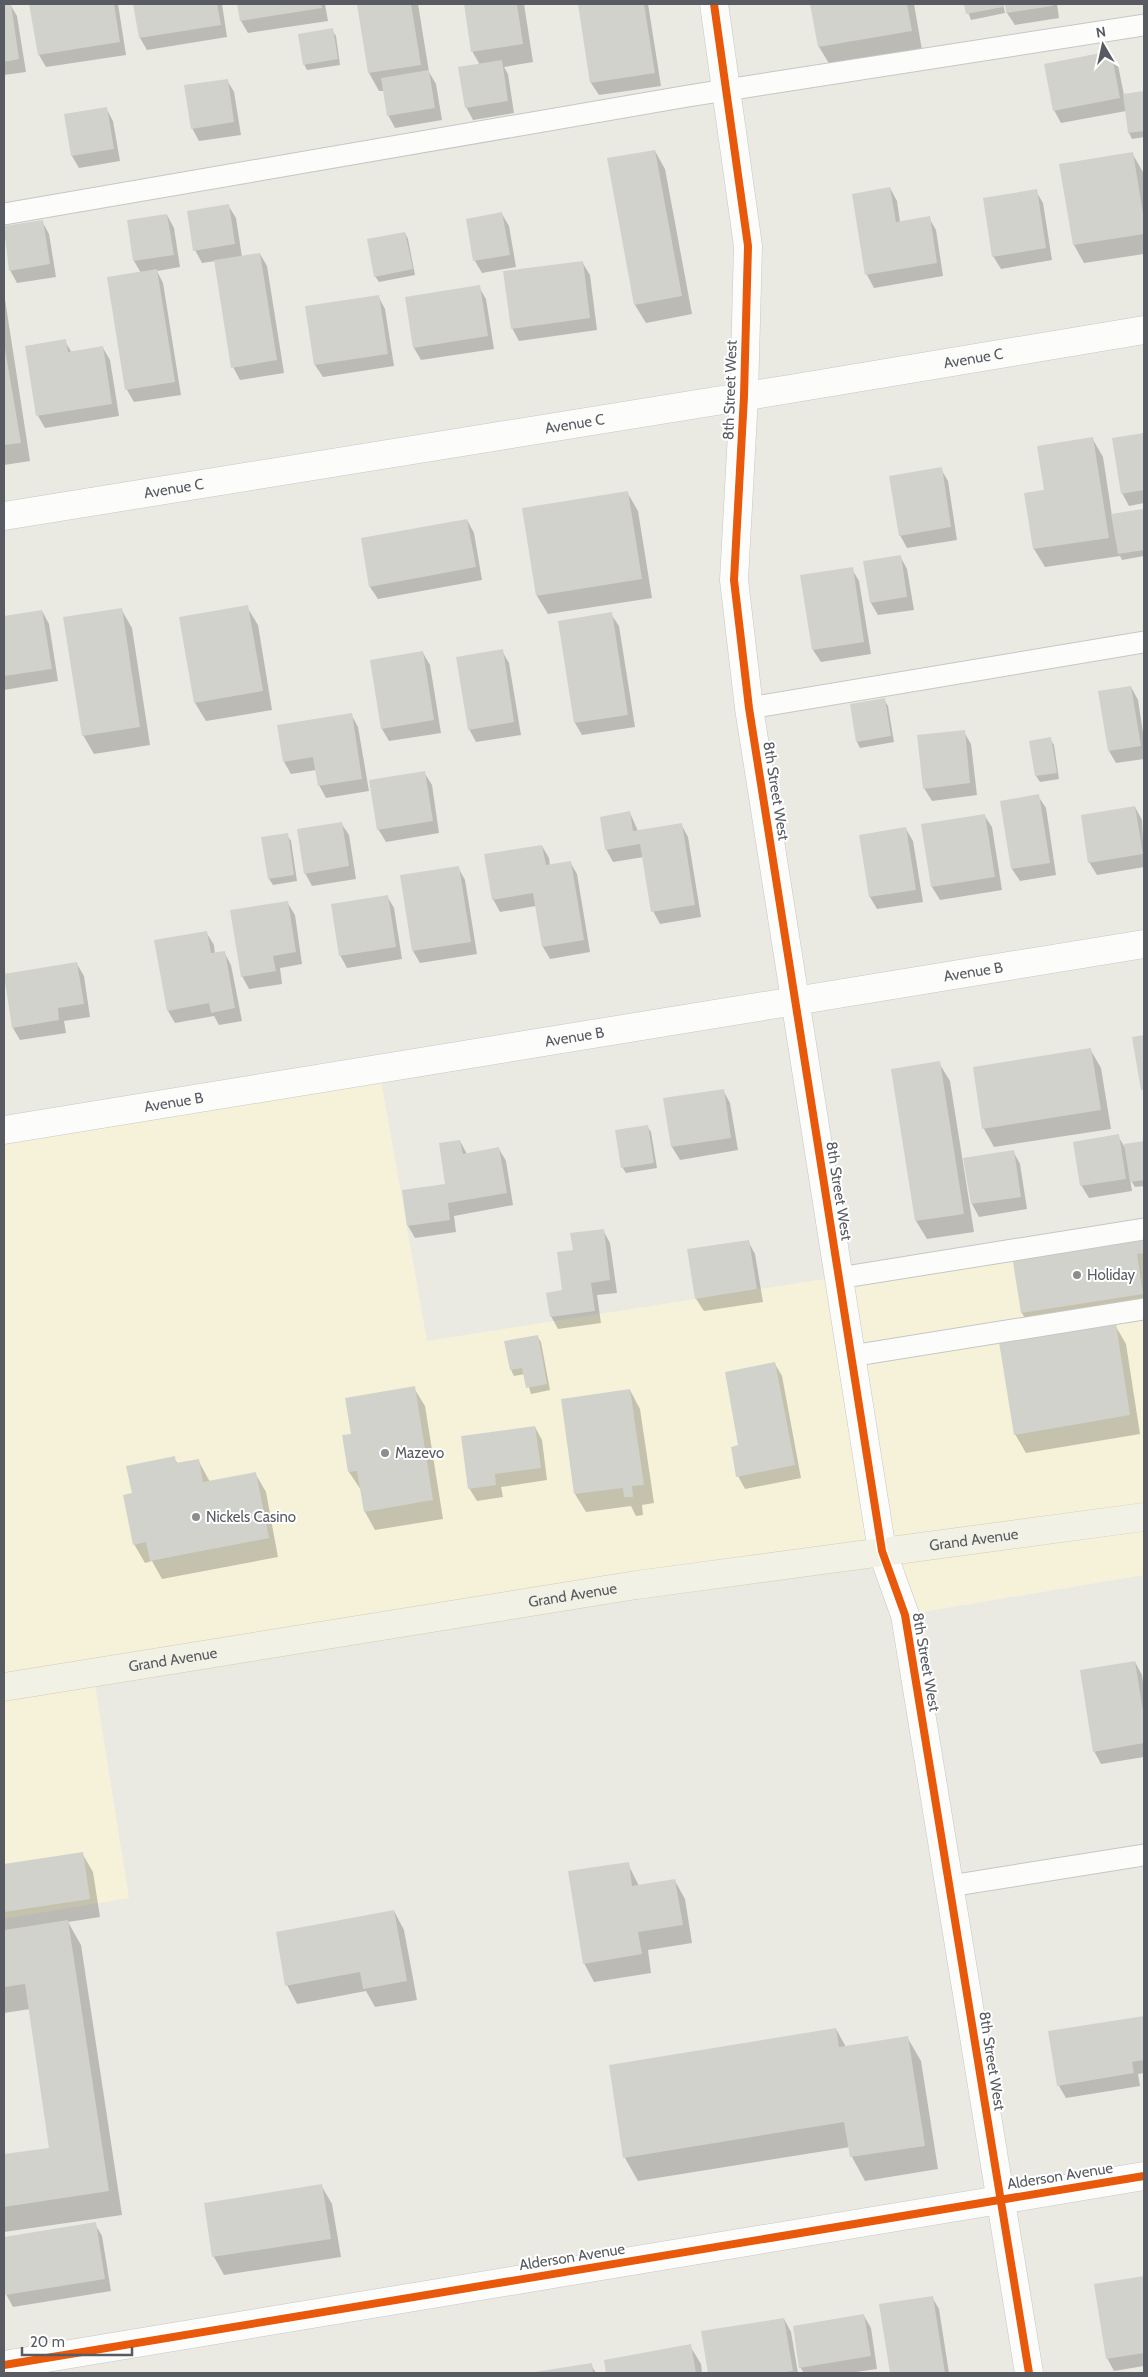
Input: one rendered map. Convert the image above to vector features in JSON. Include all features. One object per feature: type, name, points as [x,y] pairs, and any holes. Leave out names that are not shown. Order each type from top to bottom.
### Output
[{"type":"main road","name":"Grand Avenue","points":[[4,1686],[626,1587],[827,1560],[882,1550],[1144,1517]]},
{"type":"street","name":"8th Street West","points":[[714,4],[748,246],[744,396],[734,580],[749,708],[882,1550],[905,1615],[1029,2373]]},
{"type":"street","name":"Avenue C","points":[[4,516],[1144,330]]},
{"type":"street","name":"Avenue B","points":[[4,1130],[1144,944]]},
{"type":"street","name":"Alderson Avenue","points":[[4,2365],[1144,2176]]},
{"type":"lane","points":[[4,214],[727,90],[1144,25]]},
{"type":"lane","points":[[749,708],[1144,642]]},
{"type":"lane","points":[[839,1278],[1144,1229]]},
{"type":"lane","points":[[851,1356],[1144,1310]]},
{"type":"lane","points":[[950,1886],[1144,1855]]},
{"type":"shaded area","points":[[379,1068],[427,1341],[1144,1229],[1144,1575],[905,1615],[882,1551],[93,1672],[129,1898],[4,1919],[4,1129]]},
{"type":"building","points":[[4,4],[11,4],[19,59],[4,62]]},
{"type":"building","points":[[29,4],[114,4],[120,42],[38,55]]},
{"type":"building","points":[[133,4],[217,4],[221,25],[139,38]]},
{"type":"building","points":[[237,4],[321,4],[322,8],[240,21]]},
{"type":"building","points":[[357,4],[411,4],[421,65],[368,73]]},
{"type":"building","points":[[464,4],[517,4],[523,44],[471,52]]},
{"type":"building","points":[[578,4],[644,4],[655,73],[590,83]]},
{"type":"building","points":[[810,4],[907,4],[912,31],[818,47]]},
{"type":"building","points":[[964,4],[1002,4],[1003,7],[966,14]]},
{"type":"building","points":[[1005,4],[1053,4],[1053,6],[1006,13]]},
{"type":"building","points":[[333,28],[338,59],[303,65],[298,34]]},
{"type":"building","points":[[1111,51],[1120,98],[1053,111],[1044,64]]},
{"type":"building","points":[[502,60],[508,101],[465,108],[458,67]]},
{"type":"building","points":[[429,70],[435,108],[387,116],[381,78]]},
{"type":"building","points":[[228,79],[234,122],[191,129],[184,85]]},
{"type":"building","points":[[1144,91],[1144,131],[1128,133],[1123,94]]},
{"type":"building","points":[[107,107],[114,149],[71,156],[64,114]]},
{"type":"building","points":[[655,150],[682,296],[634,305],[607,158]]},
{"type":"building","points":[[1133,152],[1144,220],[1144,234],[1073,245],[1059,164]]},
{"type":"building","points":[[890,187],[896,222],[930,216],[937,263],[865,275],[852,194]]},
{"type":"building","points":[[1037,189],[1046,248],[992,257],[983,198]]},
{"type":"building","points":[[229,204],[235,244],[193,251],[187,211]]},
{"type":"building","points":[[502,212],[510,255],[473,261],[466,219]]},
{"type":"building","points":[[167,214],[174,255],[133,261],[127,220]]},
{"type":"building","points":[[43,220],[50,264],[9,271],[4,226]]},
{"type":"building","points":[[405,232],[413,269],[374,277],[367,239]]},
{"type":"building","points":[[260,253],[277,360],[231,368],[214,260]]},
{"type":"building","points":[[583,261],[590,318],[511,329],[503,271]]},
{"type":"building","points":[[157,269],[175,382],[125,390],[107,277]]},
{"type":"building","points":[[480,285],[488,336],[413,348],[405,297]]},
{"type":"building","points":[[379,295],[388,354],[314,365],[305,306]]},
{"type":"building","points":[[66,339],[68,352],[103,346],[112,404],[36,416],[25,346]]},
{"type":"building","points":[[4,343],[21,443],[4,445]]},
{"type":"building","points":[[1144,433],[1144,490],[1121,494],[1112,438]]},
{"type":"building","points":[[1093,437],[1109,538],[1033,549],[1024,493],[1044,490],[1037,446]]},
{"type":"building","points":[[942,467],[951,527],[899,536],[889,476]]},
{"type":"building","points":[[628,491],[642,579],[536,596],[522,508]]},
{"type":"building","points":[[1143,509],[1144,550],[1118,554],[1111,514]]},
{"type":"building","points":[[467,519],[476,567],[369,587],[361,538]]},
{"type":"building","points":[[901,555],[907,597],[870,603],[863,561]]},
{"type":"building","points":[[853,567],[864,642],[812,650],[800,575]]},
{"type":"building","points":[[248,605],[263,691],[194,703],[179,617]]},
{"type":"building","points":[[122,608],[140,727],[82,736],[63,617]]},
{"type":"building","points":[[42,610],[52,669],[4,676],[4,616]]},
{"type":"building","points":[[612,612],[628,715],[574,723],[558,621]]},
{"type":"building","points":[[503,649],[514,722],[468,730],[456,657]]},
{"type":"building","points":[[423,651],[434,720],[381,729],[370,660]]},
{"type":"building","points":[[1131,686],[1141,746],[1108,751],[1098,691]]},
{"type":"building","points":[[885,698],[891,736],[856,742],[850,704]]},
{"type":"building","points":[[352,713],[362,779],[318,786],[313,757],[283,762],[277,725]]},
{"type":"building","points":[[965,730],[970,783],[923,789],[917,735]]},
{"type":"building","points":[[1051,737],[1057,773],[1035,776],[1029,741]]},
{"type":"building","points":[[425,771],[433,821],[377,830],[369,780]]},
{"type":"building","points":[[1039,794],[1050,863],[1011,869],[1000,801]]},
{"type":"building","points":[[1135,806],[1143,854],[1088,863],[1081,815]]},
{"type":"building","points":[[630,811],[633,831],[682,823],[695,905],[651,912],[640,844],[605,850],[600,817]]},
{"type":"building","points":[[985,814],[995,877],[931,887],[921,824]]},
{"type":"building","points":[[342,822],[349,866],[304,874],[297,829]]},
{"type":"building","points":[[906,827],[916,890],[869,897],[859,835]]},
{"type":"building","points":[[288,833],[294,875],[268,879],[261,837]]},
{"type":"building","points":[[542,845],[546,865],[571,861],[584,940],[542,947],[533,893],[492,900],[484,854]]},
{"type":"building","points":[[459,866],[471,942],[412,951],[400,875]]},
{"type":"building","points":[[388,895],[396,947],[339,956],[331,904]]},
{"type":"building","points":[[288,901],[296,952],[273,956],[276,971],[241,977],[230,910]]},
{"type":"building","points":[[207,931],[211,953],[225,951],[235,1008],[211,1013],[209,1003],[167,1011],[154,940]]},
{"type":"building","points":[[77,962],[84,1004],[58,1008],[59,1020],[12,1028],[4,974]]},
{"type":"building","points":[[1144,1035],[1144,1090],[1141,1090],[1132,1037]]},
{"type":"building","points":[[1091,1048],[1101,1110],[982,1129],[973,1067]]},
{"type":"building","points":[[940,1061],[964,1214],[915,1221],[891,1069]]},
{"type":"building","points":[[724,1089],[731,1138],[671,1147],[663,1098]]},
{"type":"building","points":[[648,1125],[654,1163],[621,1168],[615,1130]]},
{"type":"building","points":[[1119,1134],[1126,1179],[1080,1186],[1073,1142]]},
{"type":"building","points":[[460,1140],[463,1154],[499,1147],[507,1193],[448,1203],[450,1220],[407,1226],[402,1190],[445,1184],[439,1143]]},
{"type":"building","points":[[1144,1141],[1144,1180],[1130,1182],[1124,1144]]},
{"type":"building","points":[[1014,1150],[1021,1197],[971,1204],[963,1158]]},
{"type":"building","points":[[604,1229],[610,1280],[591,1283],[595,1311],[550,1317],[546,1293],[562,1290],[557,1252],[573,1250],[570,1233]]},
{"type":"building","name":"Holiday","points":[[1144,1235],[1144,1253],[1137,1254],[1143,1294],[1021,1313],[1012,1256]]},
{"type":"building","points":[[749,1240],[757,1289],[695,1299],[687,1249]]},
{"type":"building","name":"Holiday","points":[[1116,1324],[1130,1415],[1014,1435],[999,1342]]},
{"type":"building","points":[[538,1335],[547,1384],[526,1388],[522,1368],[510,1370],[504,1341]]},
{"type":"building","points":[[775,1362],[795,1465],[736,1477],[731,1447],[738,1445],[725,1372]]},
{"type":"building","name":"Mazevo","points":[[415,1386],[433,1500],[364,1512],[357,1471],[348,1472],[342,1435],[351,1434],[345,1398]]},
{"type":"building","points":[[630,1389],[644,1485],[632,1486],[633,1497],[624,1497],[623,1488],[574,1494],[561,1399]]},
{"type":"building","points":[[535,1426],[541,1468],[495,1474],[496,1485],[468,1489],[461,1436]]},
{"type":"building","name":"Nickels Casino","points":[[175,1456],[176,1463],[199,1459],[203,1482],[256,1472],[269,1538],[150,1561],[146,1542],[133,1545],[123,1495],[132,1493],[126,1466]]},
{"type":"building","points":[[1135,1661],[1144,1717],[1144,1743],[1093,1752],[1080,1670]]},
{"type":"building","points":[[83,1852],[90,1899],[4,1912],[4,1864]]},
{"type":"building","points":[[629,1862],[632,1886],[675,1879],[683,1925],[638,1932],[642,1954],[583,1964],[568,1871]]},
{"type":"building","points":[[394,1910],[407,1981],[363,1989],[360,1972],[285,1986],[276,1932]]},
{"type":"building","points":[[68,1920],[109,2191],[4,2207],[4,2154],[49,2148],[25,1984],[4,1987],[4,1930]]},
{"type":"building","points":[[1144,2016],[1144,2060],[1132,2062],[1134,2073],[1057,2086],[1048,2031]]},
{"type":"building","points":[[836,2028],[839,2047],[908,2036],[925,2146],[850,2157],[844,2122],[623,2158],[609,2065]]},
{"type":"building","points":[[322,2184],[331,2239],[212,2257],[204,2203]]},
{"type":"building","points":[[96,2222],[105,2279],[5,2295],[4,2237]]},
{"type":"building","points":[[1144,2276],[1144,2353],[1106,2359],[1094,2284]]},
{"type":"building","points":[[933,2296],[945,2373],[890,2373],[879,2304]]},
{"type":"building","points":[[864,2314],[871,2356],[799,2368],[793,2326]]},
{"type":"building","points":[[784,2318],[793,2371],[779,2373],[708,2373],[701,2331]]},
{"type":"building","points":[[691,2344],[696,2373],[606,2373],[604,2360]]},
{"type":"building","points":[[592,2363],[593,2373],[535,2373],[535,2372]]},
{"type":"cycle path","points":[[714,4],[748,246],[744,396],[734,580],[749,708],[882,1551],[905,1615],[1029,2373]]},
{"type":"cycle path","points":[[4,2365],[1144,2176]]},
{"type":"place","name":"Holiday","points":[[1077,1275]]},
{"type":"place","name":"Mazevo","points":[[385,1453]]},
{"type":"place","name":"Nickels Casino","points":[[196,1517]]}]
